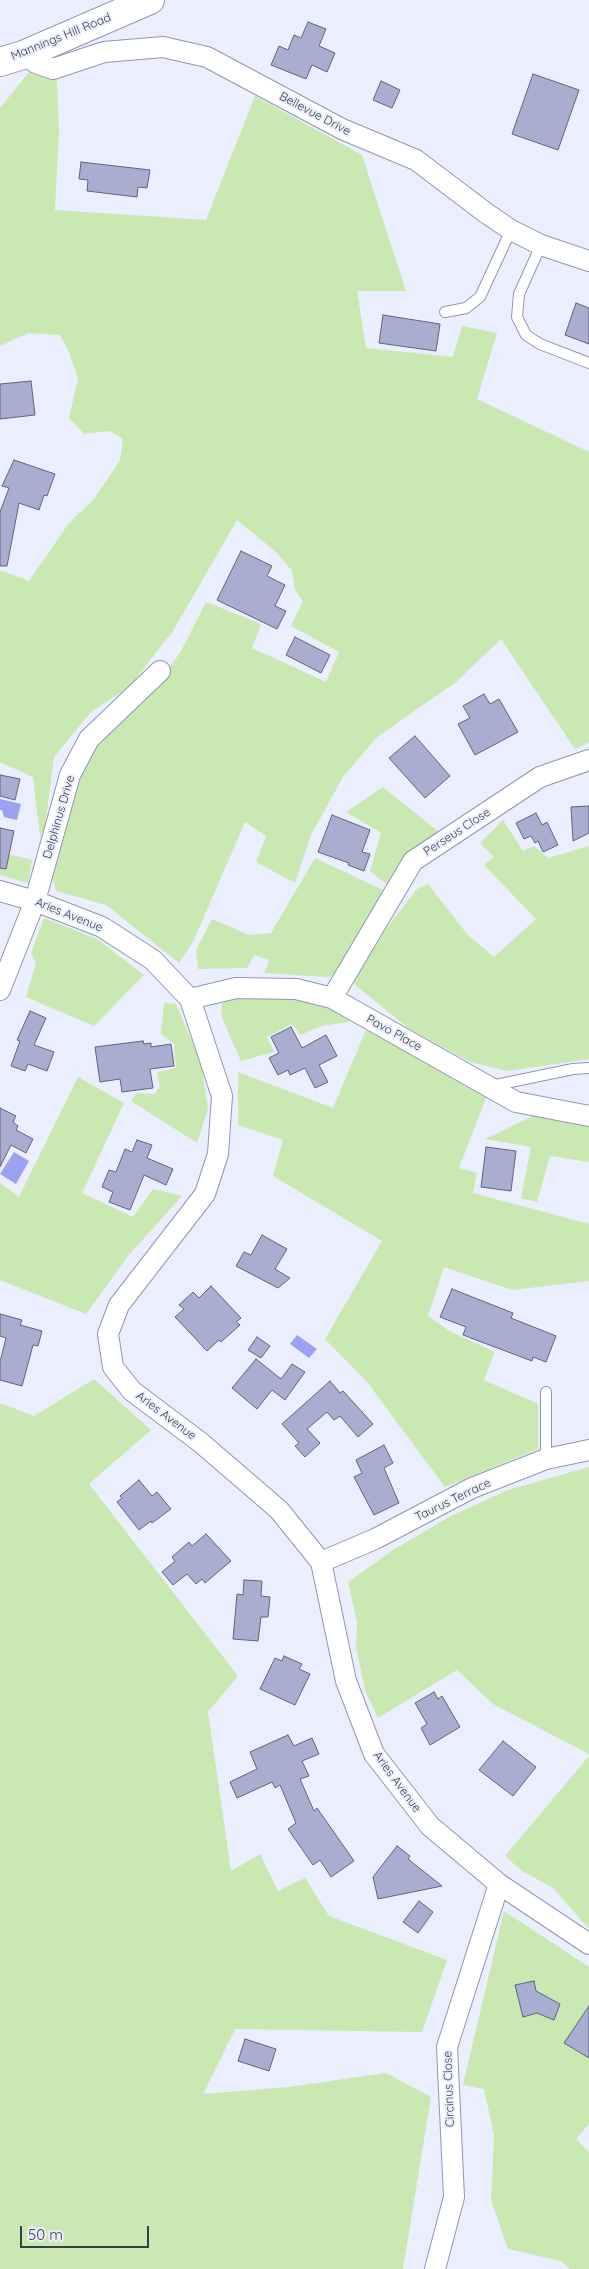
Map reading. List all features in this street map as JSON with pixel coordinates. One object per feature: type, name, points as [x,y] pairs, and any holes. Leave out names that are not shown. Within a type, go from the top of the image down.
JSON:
[{"type":"main road","name":"Mannings Hill Road","points":[[11,58],[150,0]]},
{"type":"street","name":"Bellevue Drive","points":[[11,58],[53,69],[104,52],[163,47],[206,57],[342,129],[416,160],[486,213],[512,230],[541,245],[589,261]]},
{"type":"street","name":"Delphinus Drive","points":[[0,990],[34,901],[70,775],[89,740],[160,671]]},
{"type":"street","name":"Perseus Close","points":[[332,998],[413,861],[540,777],[589,760]]},
{"type":"street","name":"Aries Avenue","points":[[0,891],[34,901],[102,927],[153,960],[190,999],[222,1096],[218,1154],[205,1194],[119,1305],[108,1334],[113,1367],[132,1391],[200,1442],[279,1510],[321,1562],[346,1681],[374,1754],[430,1826],[499,1884],[589,1944]]},
{"type":"street","name":"Pavo Place","points":[[190,999],[236,988],[296,989],[332,998],[516,1102],[589,1116]]},
{"type":"street","name":"Taurus Terrace","points":[[321,1562],[374,1539],[472,1488],[546,1459],[589,1450]]},
{"type":"street","name":"Circinus Close","points":[[435,2269],[454,2197],[447,2048],[499,1884]]},
{"type":"lane","points":[[445,312],[466,308],[480,297],[512,230]]},
{"type":"lane","points":[[541,245],[519,294],[517,317],[526,335],[540,344],[589,363]]},
{"type":"lane","points":[[490,1086],[573,1068],[589,1068]]},
{"type":"lane","points":[[546,1392],[546,1459]]},
{"type":"green space","points":[[30,71],[57,81],[59,131],[55,210],[206,220],[255,96],[362,155],[406,291],[357,291],[366,348],[453,357],[462,326],[497,333],[477,399],[589,452],[589,742],[575,749],[501,639],[456,682],[377,737],[343,777],[311,835],[295,883],[256,862],[266,836],[245,822],[193,942],[179,963],[106,905],[56,891],[50,868],[69,801],[97,743],[156,685],[180,653],[206,602],[261,624],[252,648],[326,682],[339,652],[291,626],[303,601],[295,590],[292,571],[276,552],[237,520],[173,631],[129,687],[91,712],[54,757],[45,826],[40,837],[33,777],[0,762],[0,570],[29,581],[69,523],[93,500],[120,461],[123,439],[110,431],[84,434],[69,418],[78,378],[68,350],[60,335],[28,333],[0,346],[0,108]]},
{"type":"green space","points":[[383,787],[439,832],[408,856],[389,886],[370,871],[381,833],[346,812]]},
{"type":"green space","points":[[503,820],[523,851],[534,846],[548,858],[589,846],[589,1059],[507,1071],[470,1062],[409,1029],[353,983],[386,929],[417,889],[428,884],[467,934],[494,957],[536,919],[484,865],[494,857],[480,843]]},
{"type":"green space","points":[[0,852],[32,860],[28,883],[0,875]]},
{"type":"green space","points":[[315,858],[383,890],[365,933],[342,973],[328,977],[264,973],[269,960],[254,955],[247,968],[198,969],[196,950],[212,919],[249,935],[271,933]]},
{"type":"green space","points":[[44,918],[97,939],[144,975],[94,1026],[26,997],[36,963],[31,953]]},
{"type":"green space","points":[[286,992],[351,1014],[348,1022],[322,1026],[300,1035],[292,1024],[267,1037],[274,1052],[241,1061],[222,1018],[221,1008],[224,999]]},
{"type":"green space","points":[[164,1003],[176,1004],[201,1063],[208,1109],[197,1143],[131,1101],[137,1093],[154,1094],[160,1087],[157,1072],[176,1068],[174,1044],[161,1034]]},
{"type":"green space","points":[[366,1030],[487,1095],[459,1168],[477,1173],[473,1193],[589,1224],[589,1281],[512,1290],[444,1267],[428,1316],[451,1332],[495,1352],[484,1380],[538,1404],[538,1449],[445,1487],[367,1382],[325,1339],[382,1241],[273,1176],[283,1140],[238,1125],[238,1072],[333,1108]]},
{"type":"green space","points":[[78,1077],[124,1103],[82,1193],[133,1217],[153,1189],[182,1196],[128,1256],[86,1314],[0,1280],[0,1183],[19,1197]]},
{"type":"green space","points":[[537,1114],[589,1122],[589,1162],[550,1156],[537,1202],[521,1198],[531,1147],[485,1139]]},
{"type":"green space","points":[[94,1379],[151,1430],[89,1484],[238,1676],[208,1712],[231,1871],[260,1854],[278,1891],[305,1878],[329,1916],[447,1960],[422,2032],[235,2029],[203,2094],[289,2087],[386,2073],[431,2097],[403,2269],[0,2269],[0,1403],[34,1416]]},
{"type":"green space","points":[[589,1467],[589,1754],[493,1704],[457,1670],[378,1718],[365,1690],[356,1647],[357,1622],[348,1582],[393,1550],[451,1516],[508,1490]]},
{"type":"green space","points":[[589,1756],[589,1929],[553,1888],[522,1871],[505,1856]]},
{"type":"green space","points":[[504,1911],[589,1967],[589,2124],[576,2139],[589,2152],[589,2269],[570,2269],[561,2261],[508,2249],[491,2200],[494,2136],[484,2089],[463,2085]]},
{"type":"water","points":[[0,799],[21,804],[17,820],[4,817],[2,810],[0,810]]},
{"type":"water","points":[[14,1152],[29,1161],[16,1184],[0,1174]]},
{"type":"water","points":[[297,1335],[317,1349],[309,1358],[290,1344]]},
{"type":"building","points":[[308,22],[326,29],[319,46],[335,53],[327,72],[312,65],[306,79],[271,65],[279,46],[288,50],[294,35],[301,38]]},
{"type":"building","points":[[533,74],[579,90],[558,150],[512,134]]},
{"type":"building","points":[[381,81],[400,90],[392,108],[373,100]]},
{"type":"building","points":[[81,162],[150,170],[147,188],[138,187],[137,197],[87,191],[88,180],[79,179]]},
{"type":"building","points":[[576,303],[589,308],[589,344],[565,335]]},
{"type":"building","points":[[383,315],[440,324],[436,351],[379,343]]},
{"type":"building","points":[[31,381],[35,415],[0,419],[0,384]]},
{"type":"building","points":[[14,460],[55,474],[47,496],[44,495],[39,510],[19,503],[7,566],[0,566],[0,512],[9,488],[2,486]]},
{"type":"building","points":[[241,551],[272,566],[267,576],[285,585],[275,606],[286,611],[277,629],[217,600]]},
{"type":"building","points":[[295,637],[330,655],[321,673],[286,655]]},
{"type":"building","points":[[484,694],[490,704],[499,699],[518,732],[475,755],[458,724],[470,718],[463,706]]},
{"type":"building","points":[[415,736],[450,776],[425,798],[389,758]]},
{"type":"building","points":[[0,775],[20,779],[15,800],[0,796]]},
{"type":"building","points":[[589,806],[589,833],[573,841],[571,807]]},
{"type":"building","points":[[536,813],[542,825],[547,822],[558,845],[543,852],[538,841],[535,843],[531,836],[524,839],[516,823]]},
{"type":"building","points":[[332,815],[370,830],[362,852],[370,854],[364,871],[348,865],[349,863],[318,852]]},
{"type":"building","points":[[0,828],[14,831],[6,869],[0,868]]},
{"type":"building","points":[[30,1011],[46,1018],[34,1045],[54,1052],[47,1071],[28,1064],[25,1071],[11,1066],[20,1041],[17,1040]]},
{"type":"building","points":[[291,1027],[302,1048],[326,1035],[337,1056],[319,1065],[328,1082],[315,1088],[305,1068],[290,1075],[288,1070],[278,1075],[269,1058],[279,1053],[271,1037]]},
{"type":"building","points":[[143,1041],[144,1044],[151,1043],[151,1047],[171,1044],[174,1066],[150,1069],[153,1088],[122,1092],[120,1079],[100,1082],[95,1047]]},
{"type":"building","points":[[0,1108],[16,1116],[13,1122],[18,1126],[16,1130],[33,1139],[26,1153],[11,1145],[0,1167]]},
{"type":"building","points":[[137,1140],[152,1145],[147,1158],[173,1169],[166,1185],[144,1175],[130,1210],[109,1202],[113,1192],[102,1187],[109,1170],[116,1172],[125,1149],[132,1152]]},
{"type":"building","points":[[486,1147],[516,1151],[511,1191],[481,1187]]},
{"type":"building","points":[[262,1235],[287,1249],[275,1269],[290,1278],[278,1288],[236,1266],[244,1252],[251,1255]]},
{"type":"building","points":[[211,1286],[241,1318],[236,1322],[240,1325],[221,1342],[219,1340],[207,1351],[175,1317],[184,1309],[179,1305],[193,1292],[199,1298]]},
{"type":"building","points":[[452,1289],[513,1313],[511,1318],[556,1336],[546,1362],[533,1357],[532,1361],[463,1335],[466,1327],[440,1317]]},
{"type":"building","points":[[0,1314],[22,1320],[20,1325],[42,1331],[38,1346],[33,1345],[22,1386],[0,1380],[0,1362],[6,1338],[0,1336]]},
{"type":"building","points":[[257,1337],[270,1346],[261,1358],[248,1350]]},
{"type":"building","points":[[256,1359],[281,1379],[292,1364],[305,1372],[285,1400],[272,1390],[257,1409],[232,1388]]},
{"type":"building","points":[[330,1381],[340,1393],[343,1391],[373,1424],[358,1437],[340,1416],[334,1420],[327,1412],[307,1429],[320,1443],[305,1457],[295,1446],[299,1443],[282,1424]]},
{"type":"building","points":[[384,1445],[393,1463],[384,1468],[399,1503],[374,1515],[354,1477],[362,1473],[356,1460]]},
{"type":"building","points":[[139,1480],[152,1496],[157,1492],[171,1509],[139,1530],[117,1502],[122,1498],[120,1496]]},
{"type":"building","points":[[206,1534],[231,1561],[205,1583],[202,1579],[196,1584],[187,1574],[173,1585],[162,1572],[175,1561],[172,1557],[189,1542],[192,1546]]},
{"type":"building","points":[[244,1580],[262,1581],[261,1596],[270,1597],[268,1617],[261,1617],[258,1641],[233,1639],[237,1594],[243,1595]]},
{"type":"building","points":[[284,1656],[302,1664],[299,1669],[310,1674],[295,1705],[260,1689],[275,1658],[282,1661]]},
{"type":"building","points":[[434,1692],[438,1699],[442,1696],[460,1727],[430,1745],[421,1728],[427,1724],[415,1703]]},
{"type":"building","points":[[288,1735],[294,1746],[312,1738],[319,1754],[302,1761],[309,1776],[300,1779],[314,1811],[317,1808],[354,1861],[331,1877],[320,1860],[313,1865],[288,1829],[296,1823],[280,1785],[275,1788],[272,1782],[237,1798],[230,1782],[257,1769],[250,1752]]},
{"type":"building","points":[[503,1741],[536,1767],[513,1796],[479,1770]]},
{"type":"building","points":[[397,1846],[410,1856],[408,1859],[442,1886],[378,1899],[373,1877]]},
{"type":"building","points":[[419,1901],[433,1912],[418,1933],[403,1922]]},
{"type":"building","points":[[534,1981],[536,1991],[560,2004],[554,2020],[537,2013],[523,2017],[515,1985]]},
{"type":"building","points":[[589,2006],[589,2058],[564,2043]]},
{"type":"building","points":[[245,2039],[276,2049],[269,2071],[238,2061]]}]
